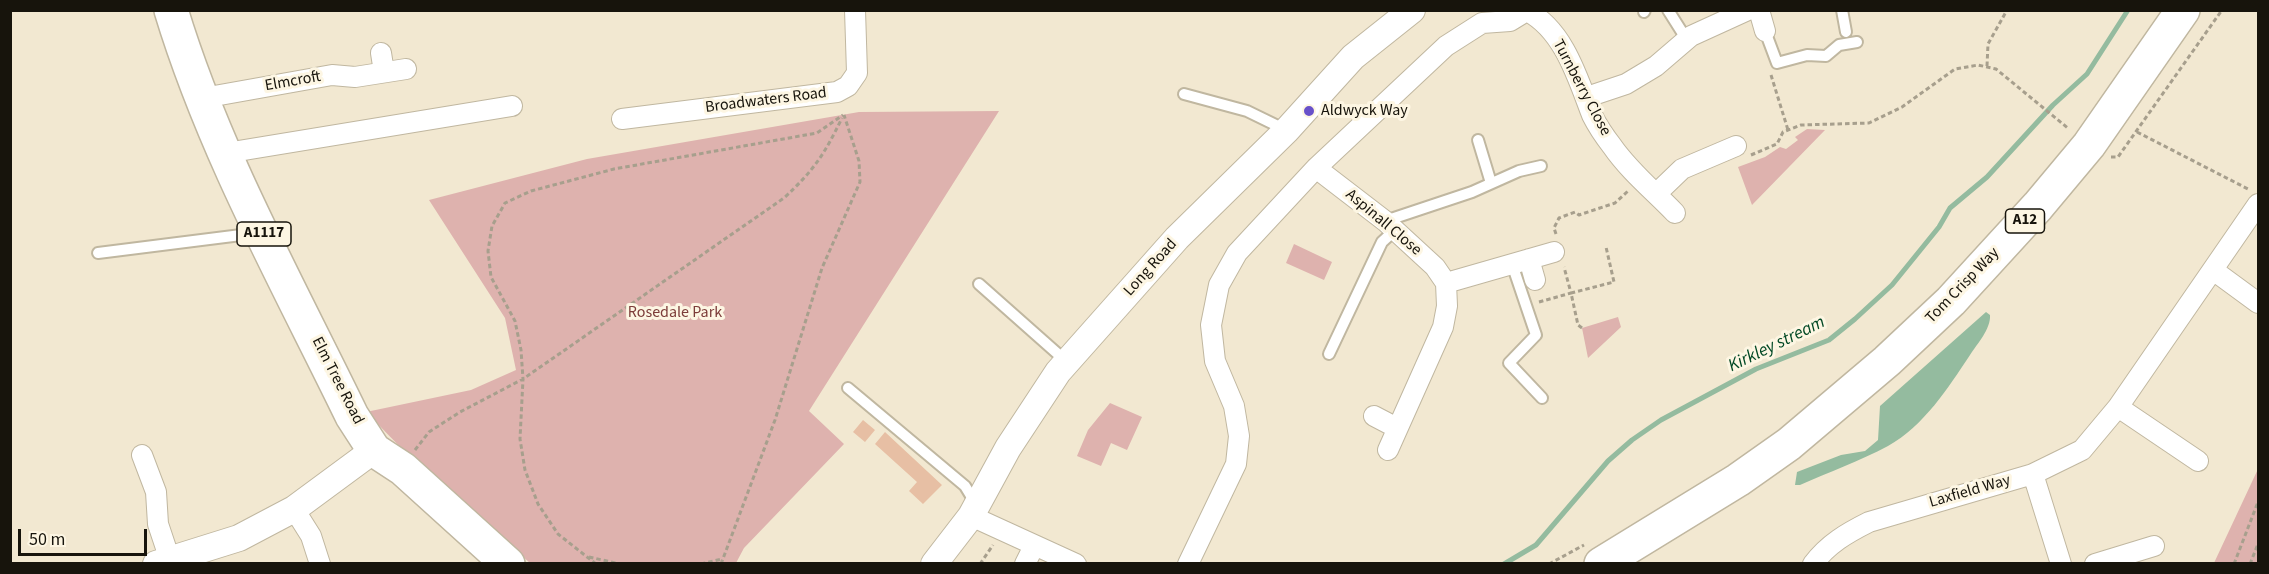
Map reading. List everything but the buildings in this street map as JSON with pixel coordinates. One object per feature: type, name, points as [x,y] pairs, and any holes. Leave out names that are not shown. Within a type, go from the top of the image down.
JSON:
[{"type":"highway","name":"Elm Tree Road","points":[[171,10],[226,153],[352,416],[374,450],[403,469],[508,564]]},
{"type":"highway","name":"Tom Crisp Way","points":[[1590,556],[1738,480],[1790,444],[1835,403],[1887,361],[1951,302],[2038,206],[2081,139],[2183,10]]},
{"type":"street","name":"Broadwaters Road","points":[[634,112],[841,90],[848,86],[857,73],[855,10]]},
{"type":"street","name":"Long Road","points":[[934,564],[973,511],[1008,448],[1068,362],[1178,238],[1286,130],[1353,57],[1412,10]]},
{"type":"street","points":[[1587,97],[1626,84],[1656,66],[1687,40],[1748,10]]},
{"type":"street","points":[[1759,10],[1765,31]]},
{"type":"street","points":[[1188,564],[1236,464],[1237,426],[1233,405],[1215,361],[1211,325],[1219,285],[1237,254],[1316,168],[1446,46],[1482,23],[1510,21],[1528,11]]},
{"type":"street","name":"Turnberry Close","points":[[1528,11],[1539,17],[1564,50],[1587,97],[1593,117],[1612,147],[1640,180],[1675,213]]},
{"type":"street","name":"Elmcroft","points":[[203,98],[332,75],[355,76],[391,70]]},
{"type":"street","points":[[226,153],[512,106]]},
{"type":"street","points":[[1656,194],[1682,169],[1736,146]]},
{"type":"street","name":"Aspinall Close","points":[[1316,168],[1390,225],[1435,267],[1446,283]]},
{"type":"street","name":"Laxfield Way","points":[[1813,564],[1844,534],[1869,522],[2033,474],[2082,450],[2118,407],[2259,204]]},
{"type":"street","points":[[1388,450],[1443,327],[1447,306],[1446,283],[1558,251]]},
{"type":"street","points":[[1520,262],[1534,280]]},
{"type":"street","points":[[2213,270],[2259,303]]},
{"type":"street","points":[[2118,407],[2198,461]]},
{"type":"street","points":[[1374,416],[1397,428]]},
{"type":"street","points":[[142,455],[156,492],[163,562],[239,538],[294,509],[374,450]]},
{"type":"street","points":[[2033,474],[2061,564]]},
{"type":"street","points":[[294,509],[310,536],[320,564]]},
{"type":"street","points":[[973,511],[1001,530],[1076,564]]},
{"type":"street","points":[[1025,564],[1034,546]]},
{"type":"street","points":[[2096,564],[2154,546]]},
{"type":"lane","points":[[1668,10],[1687,40]]},
{"type":"lane","points":[[1842,10],[1846,32]]},
{"type":"lane","points":[[1765,31],[1777,63],[1808,55],[1826,56],[1839,45],[1857,42]]},
{"type":"lane","points":[[1184,94],[1247,111],[1286,130]]},
{"type":"lane","points":[[1479,140],[1491,183]]},
{"type":"lane","points":[[1329,354],[1390,225],[1519,171],[1541,166]]},
{"type":"lane","points":[[98,254],[263,232]]},
{"type":"lane","points":[[1520,262],[1526,305],[1536,335],[1509,363],[1542,398]]},
{"type":"lane","points":[[979,284],[1068,362]]},
{"type":"lane","points":[[848,388],[965,486],[973,511]]},
{"type":"path","points":[[1987,66],[1988,44],[2007,10]]},
{"type":"path","points":[[1736,146],[1738,160],[1778,144],[1783,132],[1801,125],[1869,123],[1902,107],[1955,69],[1978,64],[1996,69],[2106,157],[2118,157],[2222,10]]},
{"type":"path","points":[[1768,68],[1788,130]]},
{"type":"path","points":[[701,564],[722,561],[775,420],[822,268],[860,182],[859,161],[843,115],[841,90]]},
{"type":"path","points":[[403,469],[408,457],[429,432],[460,412],[523,379],[784,198],[813,170],[832,143],[843,115]]},
{"type":"path","points":[[596,564],[558,534],[538,504],[525,470],[520,439],[523,379],[515,321],[491,277],[488,251],[492,226],[505,203],[531,191],[614,169],[817,133],[843,115]]},
{"type":"path","points":[[2137,132],[2259,194]]},
{"type":"path","points":[[1582,328],[1578,325],[1554,228],[1559,218],[1575,212],[1580,215],[1614,203],[1640,180]]},
{"type":"path","points":[[1526,305],[1614,282],[1606,248]]},
{"type":"path","points":[[2234,564],[2259,502]]},
{"type":"path","points":[[980,564],[1001,530]]},
{"type":"path","points":[[2250,564],[2259,544]]},
{"type":"path","points":[[587,556],[620,564]]},
{"type":"path","points":[[1549,564],[1590,556]]},
{"type":"green space","name":"Rosedale Park","points":[[999,111],[809,411],[844,444],[744,548],[736,563],[530,563],[409,456],[366,412],[471,390],[516,370],[505,318],[429,200],[587,159],[859,112]]},
{"type":"green space","points":[[1807,129],[1825,130],[1752,205],[1738,167],[1765,157],[1780,147],[1786,149],[1798,140],[1795,137]]},
{"type":"green space","points":[[1294,244],[1332,262],[1324,280],[1286,263]]},
{"type":"green space","points":[[1618,317],[1621,327],[1588,358],[1582,328]]},
{"type":"green space","points":[[1110,403],[1142,417],[1127,450],[1111,443],[1101,466],[1077,456],[1088,430]]},
{"type":"green space","points":[[2258,469],[2258,563],[2214,563]]},
{"type":"shaded area","points":[[1986,312],[1990,315],[1990,320],[1983,336],[1944,393],[1913,428],[1888,446],[1855,462],[1795,485],[1797,472],[1841,455],[1865,451],[1878,440],[1880,406]]},
{"type":"waterway","name":"Kirkley stream","points":[[1504,564],[1536,545],[1608,461],[1632,440],[1661,420],[1756,369],[1829,340],[1855,319],[1892,285],[1939,227],[1950,208],[1987,177],[2053,105],[2087,74],[2128,10]]},
{"type":"place","name":"Aldwyck Way","points":[[1309,111]]}]
